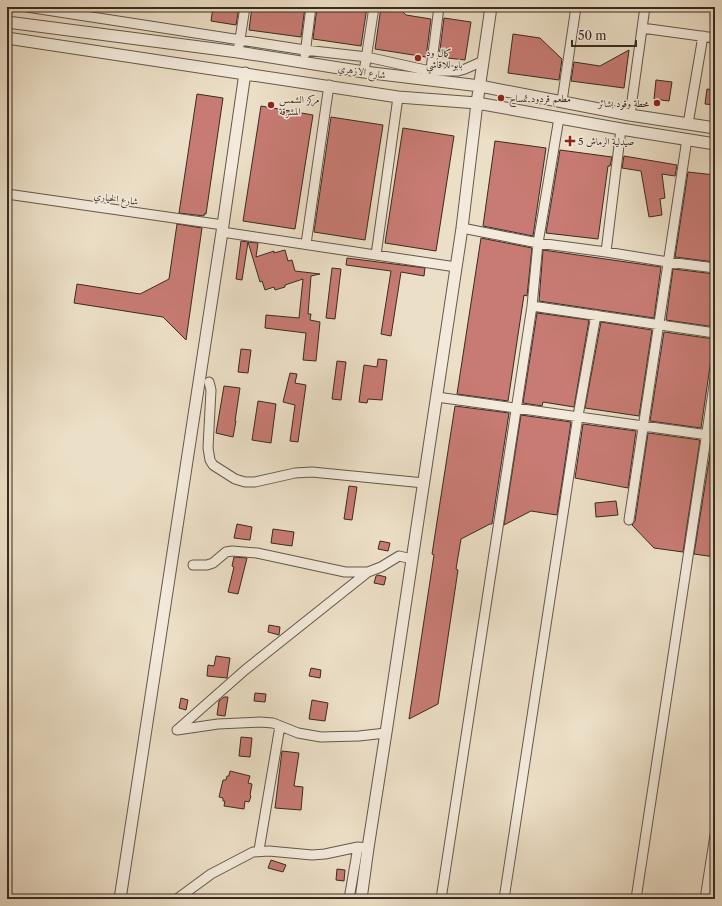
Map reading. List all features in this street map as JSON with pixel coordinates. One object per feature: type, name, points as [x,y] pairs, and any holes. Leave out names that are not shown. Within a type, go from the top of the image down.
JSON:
[{"type":"street","points":[[27,7],[305,50],[367,57],[430,76],[458,71],[483,61]]},
{"type":"street","points":[[238,52],[245,7]]},
{"type":"street","points":[[304,62],[311,7]]},
{"type":"street","points":[[364,72],[374,7]]},
{"type":"street","points":[[430,76],[439,7]]},
{"type":"street","points":[[349,899],[363,848],[386,732],[462,228],[477,104],[491,7]]},
{"type":"street","points":[[562,101],[576,7]]},
{"type":"street","points":[[630,115],[644,7]]},
{"type":"street","name":"شارع الازهري","points":[[7,22],[238,52],[364,72],[430,76],[630,115],[715,128]]},
{"type":"street","points":[[642,28],[715,38]]},
{"type":"street","points":[[688,124],[703,36]]},
{"type":"street","name":"شارع الازهري","points":[[7,38],[398,97],[477,104],[715,144]]},
{"type":"street","points":[[120,899],[245,73]]},
{"type":"street","points":[[306,244],[329,86]]},
{"type":"street","points":[[376,255],[398,97]]},
{"type":"street","points":[[441,899],[532,306],[538,242],[559,118]]},
{"type":"street","points":[[606,252],[621,129]]},
{"type":"street","points":[[629,520],[687,139]]},
{"type":"street","name":"شارع الخياري","points":[[7,194],[222,228],[306,244],[456,267]]},
{"type":"street","points":[[462,228],[538,242],[715,268]]},
{"type":"street","points":[[532,306],[715,333]]},
{"type":"street","points":[[504,899],[578,416],[596,315]]},
{"type":"street","points":[[636,899],[711,436],[715,379]]},
{"type":"street","points":[[209,382],[211,390],[208,454],[213,465],[236,479],[245,482],[255,482],[295,473],[312,472],[424,483]]},
{"type":"street","points":[[437,396],[711,436]]},
{"type":"street","points":[[192,565],[206,565],[213,563],[226,552],[232,551],[257,553],[345,572],[368,572]]},
{"type":"street","points":[[386,732],[359,736],[321,737],[298,733],[273,723],[260,722],[218,724],[177,730],[245,670],[368,572],[381,567],[399,556],[412,559]]},
{"type":"street","points":[[259,850],[280,726]]},
{"type":"street","points":[[705,899],[715,835]]},
{"type":"street","points":[[177,899],[211,874],[240,858],[259,850],[312,855],[363,848]]},
{"type":"street","points":[[361,899],[363,848]]},
{"type":"building","points":[[213,7],[239,7],[236,25],[211,21]]},
{"type":"building","points":[[252,7],[305,7],[301,37],[249,30]]},
{"type":"building","points":[[317,7],[367,7],[361,46],[313,39]]},
{"type":"building","points":[[381,7],[398,7],[406,15],[431,19],[426,57],[375,49]]},
{"type":"building","points":[[444,18],[471,22],[465,60],[439,57]]},
{"type":"building","points":[[513,34],[540,38],[562,59],[559,80],[508,73]]},
{"type":"building","points":[[629,50],[624,88],[571,81],[574,62],[600,66]]},
{"type":"building","points":[[656,80],[672,82],[669,101],[654,99]]},
{"type":"building","points":[[707,89],[715,90],[715,105],[705,104]]},
{"type":"building","points":[[197,94],[223,98],[206,214],[204,214],[204,216],[179,213]]},
{"type":"building","points":[[261,106],[313,115],[295,229],[243,221]]},
{"type":"building","points":[[331,117],[383,125],[365,240],[314,232]]},
{"type":"building","points":[[403,128],[454,136],[436,251],[385,243]]},
{"type":"building","points":[[495,141],[546,148],[533,236],[483,226]]},
{"type":"building","points":[[560,150],[612,157],[610,166],[608,166],[598,239],[546,233]]},
{"type":"building","points":[[624,156],[677,165],[675,176],[662,174],[665,198],[660,199],[662,215],[649,217],[641,171],[622,168]]},
{"type":"building","points":[[688,172],[715,175],[715,262],[675,257]]},
{"type":"building","points":[[177,224],[202,228],[186,340],[163,317],[74,303],[77,284],[140,294],[169,279]]},
{"type":"building","points":[[481,238],[532,248],[527,296],[524,295],[508,401],[457,394]]},
{"type":"building","points":[[241,241],[248,242],[242,280],[236,279]]},
{"type":"building","points":[[248,242],[258,243],[256,257],[274,251],[274,253],[285,250],[288,261],[292,260],[295,271],[320,274],[311,276],[308,314],[311,314],[310,320],[320,322],[316,361],[303,360],[306,333],[265,328],[266,315],[299,318],[303,279],[275,290],[274,287],[265,290],[262,281],[260,282]]},
{"type":"building","points":[[543,250],[661,267],[654,318],[539,301]]},
{"type":"building","points":[[347,258],[425,268],[424,276],[401,272],[391,336],[381,334],[391,271],[346,265]]},
{"type":"building","points":[[332,268],[341,269],[335,319],[326,318]]},
{"type":"building","points":[[673,269],[715,274],[715,327],[666,320]]},
{"type":"building","points":[[537,313],[589,320],[574,407],[543,402],[542,406],[523,403]]},
{"type":"building","points":[[601,322],[652,330],[639,416],[585,408]]},
{"type":"building","points":[[664,332],[714,339],[701,428],[650,421]]},
{"type":"building","points":[[241,349],[251,350],[248,373],[238,372]]},
{"type":"building","points":[[378,359],[387,360],[382,400],[368,399],[367,403],[359,402],[364,365],[377,367]]},
{"type":"building","points":[[337,361],[346,362],[341,400],[332,399]]},
{"type":"building","points":[[290,373],[297,374],[295,383],[306,385],[298,442],[290,441],[295,405],[283,402]]},
{"type":"building","points":[[224,386],[240,388],[233,437],[216,433]]},
{"type":"building","points":[[258,401],[276,404],[271,443],[252,440]]},
{"type":"building","points":[[455,406],[509,413],[492,524],[461,539],[456,569],[458,570],[438,704],[409,719],[434,555],[432,554]]},
{"type":"building","points":[[521,415],[571,422],[557,515],[531,511],[504,525]]},
{"type":"building","points":[[583,424],[636,431],[628,488],[575,478]]},
{"type":"building","points":[[648,433],[700,440],[683,552],[654,548],[632,525],[635,521]]},
{"type":"building","points":[[712,442],[715,442],[715,557],[694,554]]},
{"type":"building","points":[[349,486],[357,487],[352,520],[344,519]]},
{"type":"building","points":[[616,501],[618,515],[596,517],[595,503]]},
{"type":"building","points":[[237,524],[252,527],[250,540],[234,538]]},
{"type":"building","points":[[273,529],[294,532],[292,546],[271,543]]},
{"type":"building","points":[[380,541],[390,543],[388,551],[378,549]]},
{"type":"building","points":[[234,557],[247,558],[238,594],[228,592],[234,567],[232,566]]},
{"type":"building","points":[[376,576],[386,577],[384,585],[374,583]]},
{"type":"building","points":[[269,625],[280,627],[279,635],[268,632]]},
{"type":"building","points":[[216,656],[230,658],[227,678],[207,676],[208,665],[214,666]]},
{"type":"building","points":[[311,668],[321,670],[320,678],[309,676]]},
{"type":"building","points":[[255,693],[266,694],[265,702],[254,701]]},
{"type":"building","points":[[224,697],[228,697],[225,716],[217,715],[219,701]]},
{"type":"building","points":[[181,698],[188,700],[186,710],[179,708]]},
{"type":"building","points":[[312,700],[328,703],[325,721],[309,719]]},
{"type":"building","points":[[241,737],[252,738],[250,757],[239,756]]},
{"type":"building","points":[[282,751],[299,753],[294,786],[303,787],[301,810],[275,808]]},
{"type":"building","points":[[230,771],[250,776],[248,783],[252,784],[251,796],[249,802],[245,801],[244,809],[224,806],[225,801],[223,801],[223,798],[219,797],[223,780],[226,780]]},
{"type":"building","points":[[271,860],[286,865],[283,872],[268,868]]},
{"type":"building","points":[[337,869],[345,870],[344,881],[336,880]]},
{"type":"place","name":"كمال ود بابو للاقاشي","points":[[418,58]]},
{"type":"place","name":"مطعم قردود تمساح","points":[[501,98]]},
{"type":"place","name":"محطة وقود بشائر","points":[[657,103]]},
{"type":"place","name":"مركز الشمس المشرقة","points":[[271,105]]},
{"type":"place","name":"صيدلية الرماش 5","points":[[570,141]]}]
